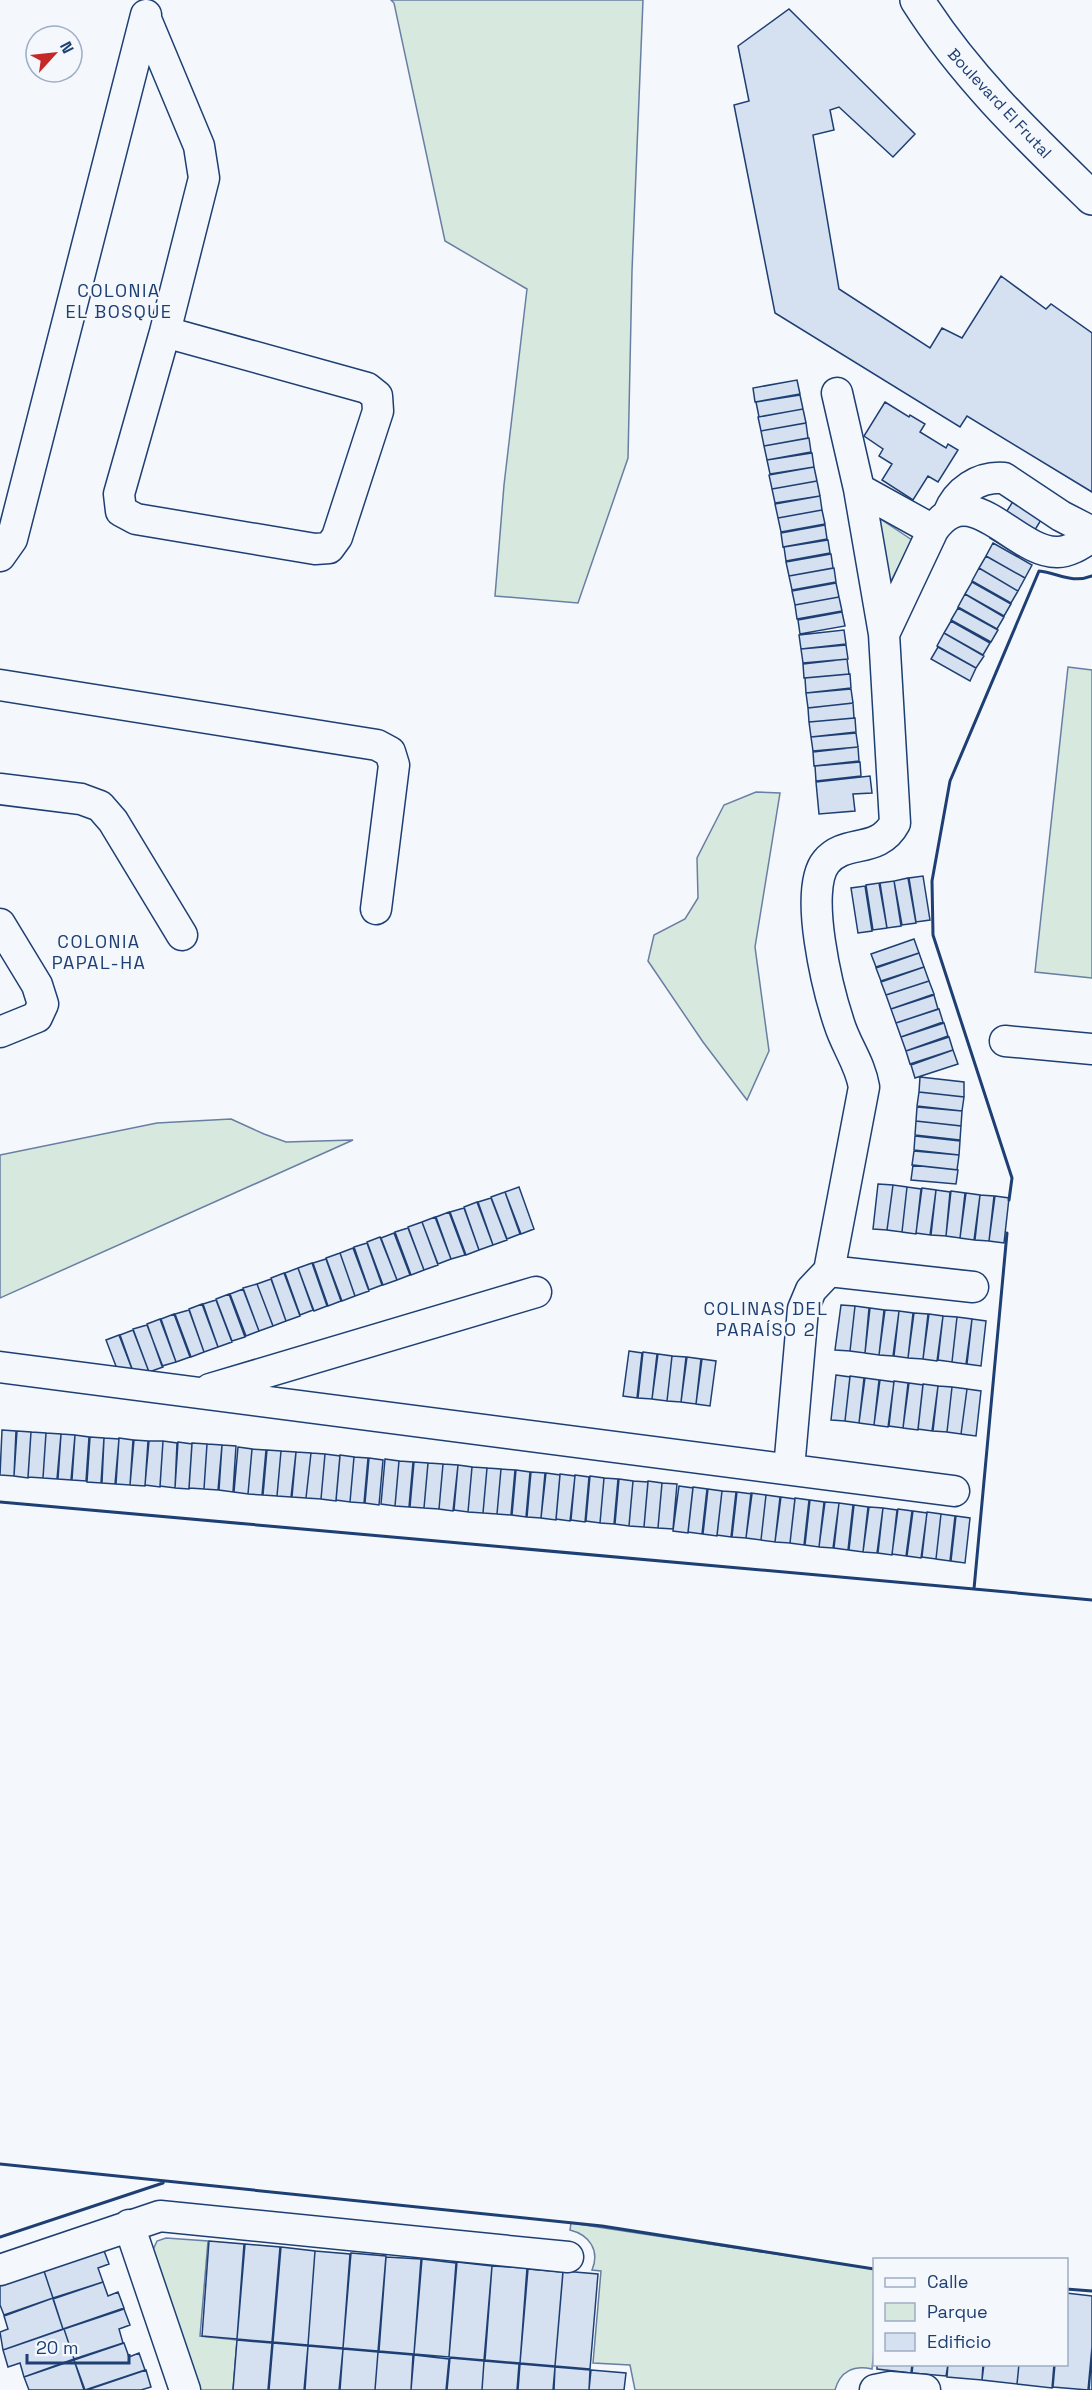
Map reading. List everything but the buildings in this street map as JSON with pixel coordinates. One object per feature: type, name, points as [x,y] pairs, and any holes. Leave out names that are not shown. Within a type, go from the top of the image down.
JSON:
[{"type":"main road","name":"Boulevard El Frutal","points":[[917,0],[940,37],[977,82],[1092,198]]},
{"type":"street","points":[[146,10],[199,146],[204,178],[165,332],[119,494],[121,511],[136,519],[315,549],[329,548],[337,537],[378,411],[377,396],[367,388],[165,332]]},
{"type":"street","points":[[0,556],[12,539],[146,10]]},
{"type":"street","points":[[789,1469],[803,1309],[811,1290],[829,1271],[864,1087],[857,1060],[840,1026],[822,962],[816,894],[824,863],[838,851],[882,839],[895,823],[884,634],[859,489],[837,393]]},
{"type":"street","points":[[884,634],[941,522],[958,497],[976,482],[984,479],[1004,478],[1061,516],[1092,532]]},
{"type":"street","points":[[859,489],[941,522]]},
{"type":"street","points":[[941,522],[961,510],[986,516],[1048,551],[1060,552],[1092,537]]},
{"type":"street","points":[[0,685],[377,745],[390,752],[394,765],[376,909]]},
{"type":"street","points":[[0,789],[81,799],[100,806],[113,821],[182,935]]},
{"type":"street","points":[[0,924],[37,985],[43,1004],[37,1017],[0,1032]]},
{"type":"street","points":[[1005,1041],[1092,1049]]},
{"type":"street","points":[[829,1271],[973,1287]]},
{"type":"street","points":[[198,1393],[536,1292]]},
{"type":"street","points":[[0,1367],[954,1491]]},
{"type":"street","points":[[0,2270],[160,2216],[568,2257]]},
{"type":"street","points":[[129,2225],[185,2390]]},
{"type":"street","points":[[875,2390],[890,2387],[925,2390]]},
{"type":"green space","points":[[391,0],[643,0],[632,271],[628,458],[578,603],[495,596],[504,485],[527,289],[445,241],[394,3]]},
{"type":"green space","points":[[879,518],[912,540],[888,587]]},
{"type":"green space","points":[[1068,667],[1092,670],[1092,978],[1035,972]]},
{"type":"green space","points":[[756,792],[780,793],[755,947],[769,1051],[747,1100],[703,1042],[648,961],[654,935],[685,919],[698,898],[697,858],[724,805]]},
{"type":"green space","points":[[231,1119],[286,1142],[353,1140],[0,1298],[0,1155],[157,1123]]},
{"type":"green space","points":[[571,2223],[873,2269],[872,2369],[859,2368],[849,2371],[840,2378],[835,2390],[635,2390],[630,2365],[593,2363],[601,2271],[592,2270],[595,2256],[592,2245],[583,2236],[570,2230]]},
{"type":"green space","points":[[166,2238],[208,2241],[200,2336],[237,2340],[233,2390],[200,2390],[152,2252],[157,2241]]},
{"type":"wall","points":[[1009,1200],[1012,1178],[933,935],[932,881],[950,781],[1039,571],[1078,579],[1092,576]]},
{"type":"wall","points":[[0,1502],[974,1589],[1007,1233]]},
{"type":"wall","points":[[974,1589],[1092,1600]]},
{"type":"wall","points":[[0,2164],[602,2226],[873,2269]]},
{"type":"wall","points":[[0,2237],[163,2183]]},
{"type":"wall","points":[[1068,2289],[1092,2291]]},
{"type":"district","name":"COLONIA EL BOSQUE","points":[[119,301]]},
{"type":"district","name":"COLONIA PAPAL-HA","points":[[99,952]]},
{"type":"district","name":"COLINAS DEL PARAÍSO 2","points":[[766,1319]]}]
